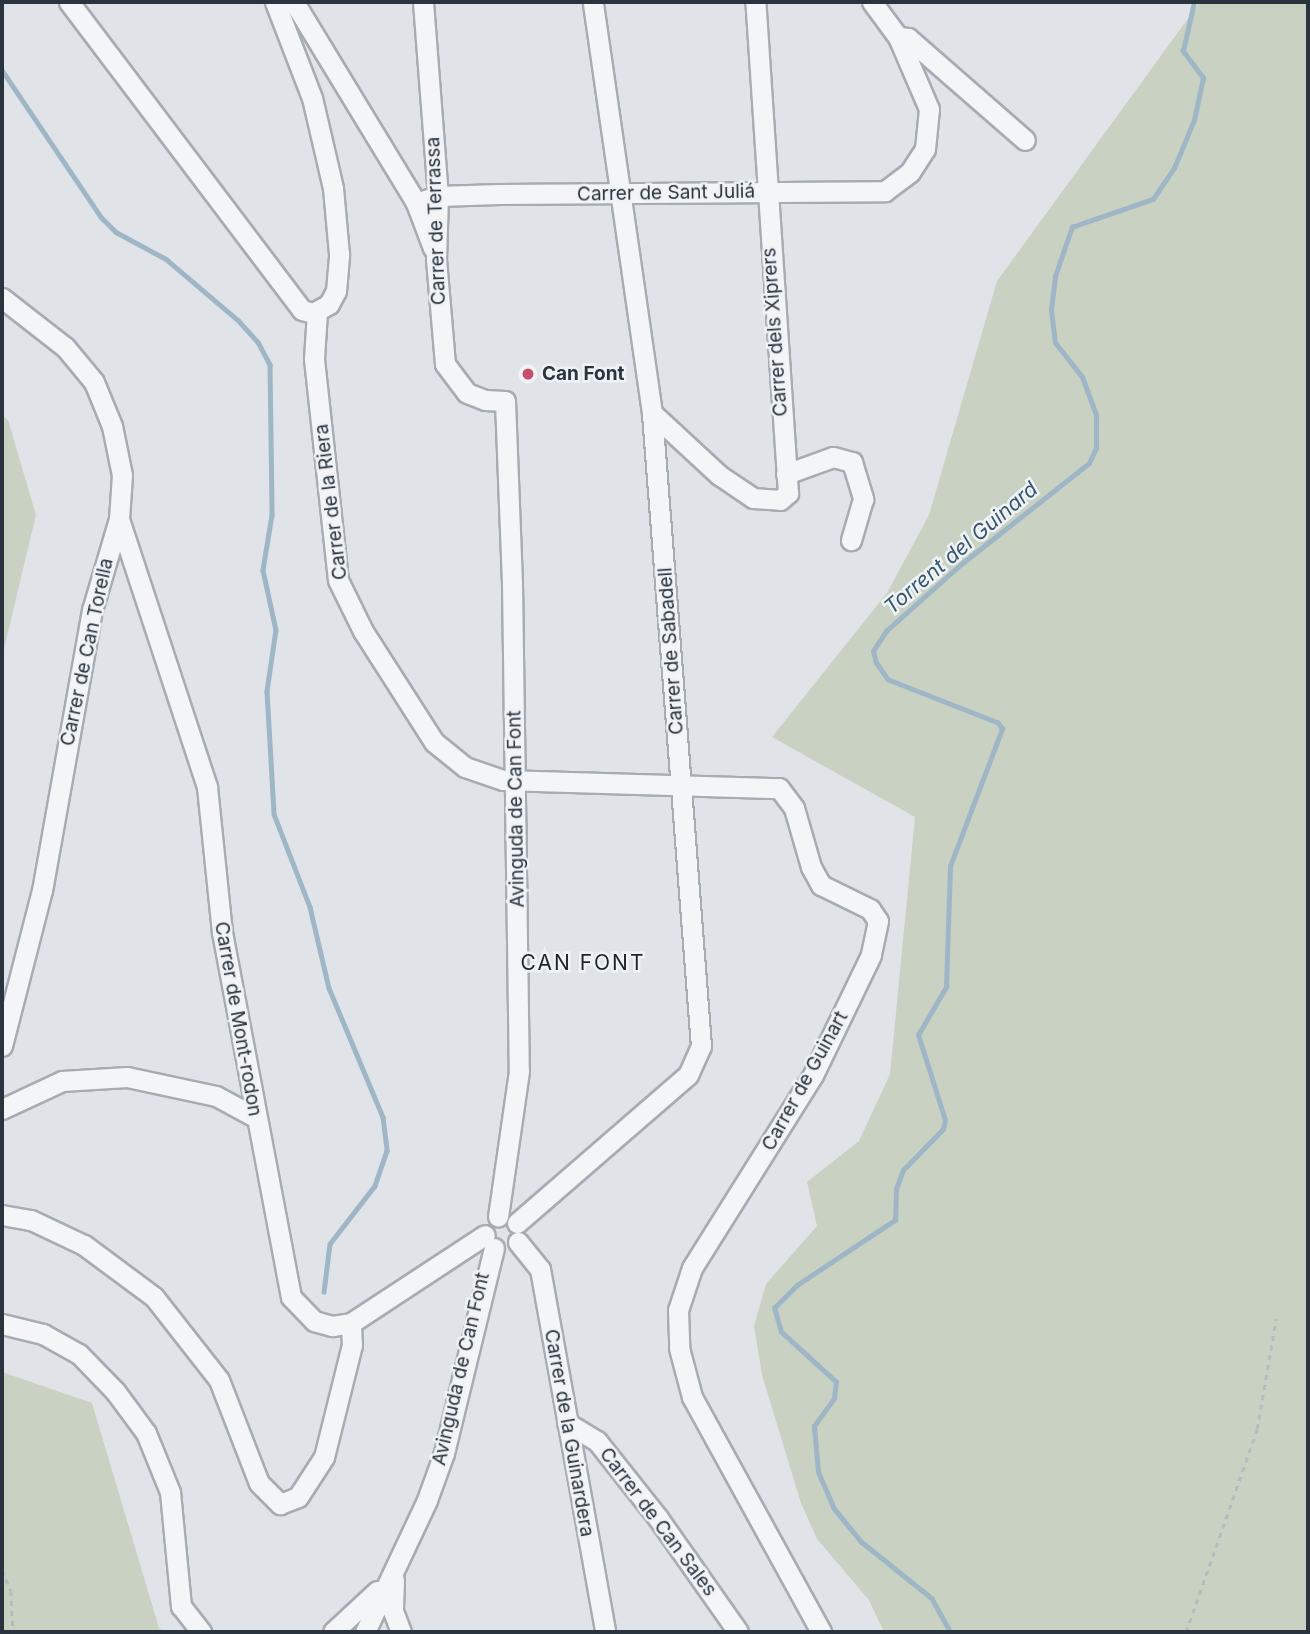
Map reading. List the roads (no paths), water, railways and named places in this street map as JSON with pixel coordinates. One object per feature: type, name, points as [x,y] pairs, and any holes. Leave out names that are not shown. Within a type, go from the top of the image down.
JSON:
[{"type":"street","points":[[69,2],[302,310],[317,312],[329,304],[336,291],[339,254],[333,188],[312,98],[275,2]]},
{"type":"street","points":[[294,2],[416,202],[436,259]]},
{"type":"street","name":"Carrer de Terrassa","points":[[423,2],[438,196],[436,259],[441,346],[449,375],[477,398],[505,401]]},
{"type":"street","name":"Carrer de Sabadell","points":[[511,1227],[672,1090],[700,1055],[652,413],[593,2]]},
{"type":"street","name":"Carrer dels Xiprers","points":[[652,413],[719,475],[753,498],[780,500],[788,493],[755,2]]},
{"type":"street","points":[[872,2],[898,37],[908,38],[1025,140]]},
{"type":"street","name":"Carrer de Sant Juliá","points":[[416,202],[438,196],[620,192],[877,193],[910,172],[925,149],[929,108],[898,37]]},
{"type":"street","name":"Carrer de Can Torella","points":[[2,298],[65,347],[100,393],[122,475],[119,519],[92,610],[42,890],[2,1046]]},
{"type":"street","name":"Carrer de la Riera","points":[[317,312],[316,378],[334,559],[346,600],[434,742],[465,767],[515,781]]},
{"type":"street","name":"Avinguda de Can Font","points":[[505,401],[519,1071],[511,1227]]},
{"type":"street","points":[[786,474],[833,457],[852,462],[863,499],[852,540]]},
{"type":"street","name":"Carrer de Mont-rodon","points":[[119,519],[206,786],[222,932],[291,1297],[314,1321],[332,1326],[351,1323]]},
{"type":"street","name":"Carrer de Guinart","points":[[515,781],[779,788],[794,808],[821,886],[870,909],[878,921],[871,955],[813,1075],[692,1268],[678,1310],[679,1348],[691,1397],[821,1632]]},
{"type":"street","points":[[2,1109],[62,1081],[127,1077],[216,1097],[255,1117]]},
{"type":"street","points":[[2,1215],[31,1220],[92,1249],[154,1297],[219,1380],[258,1483],[280,1504],[298,1497],[324,1457],[352,1345],[351,1323],[489,1241]]},
{"type":"street","points":[[489,1221],[511,1227],[508,1250],[489,1241],[489,1221]]},
{"type":"street","name":"Carrer de la Guinardera","points":[[511,1227],[540,1269],[605,1632]]},
{"type":"street","name":"Avinguda de Can Font","points":[[365,1632],[444,1453],[489,1241]]},
{"type":"street","points":[[2,1324],[43,1334],[79,1354],[115,1391],[146,1433],[170,1492],[181,1606],[201,1632]]},
{"type":"street","name":"Carrer de Can Sales","points":[[567,1423],[597,1441],[666,1528],[738,1632]]},
{"type":"street","name":"Avinguda de Can Font","points":[[333,1632],[367,1604],[395,1568]]},
{"type":"street","name":"Avinguda de Can Font","points":[[395,1568],[392,1599],[401,1632]]},
{"type":"waterway","name":"Torrent del Guinard","points":[[950,1632],[932,1599],[861,1542],[834,1509],[818,1472],[814,1426],[834,1398],[836,1382],[781,1332],[774,1308],[797,1285],[895,1220],[896,1189],[903,1170],[943,1129],[945,1120],[918,1035],[946,987],[950,866],[1002,729],[998,723],[888,680],[876,663],[873,651],[886,631],[960,565],[1089,463],[1096,448],[1096,415],[1082,377],[1055,343],[1051,310],[1055,276],[1072,227],[1153,199],[1174,168],[1194,120],[1203,78],[1183,51],[1194,2]]},
{"type":"waterway","points":[[2,70],[101,217],[116,232],[166,259],[238,320],[258,342],[270,365],[272,515],[263,570],[276,630],[267,691],[274,814],[310,907],[329,988],[383,1117],[387,1151],[375,1186],[330,1244],[324,1292]]},
{"type":"place","name":"Can Font","points":[[528,374]]},
{"type":"district","name":"CAN FONT","points":[[583,963]]}]
